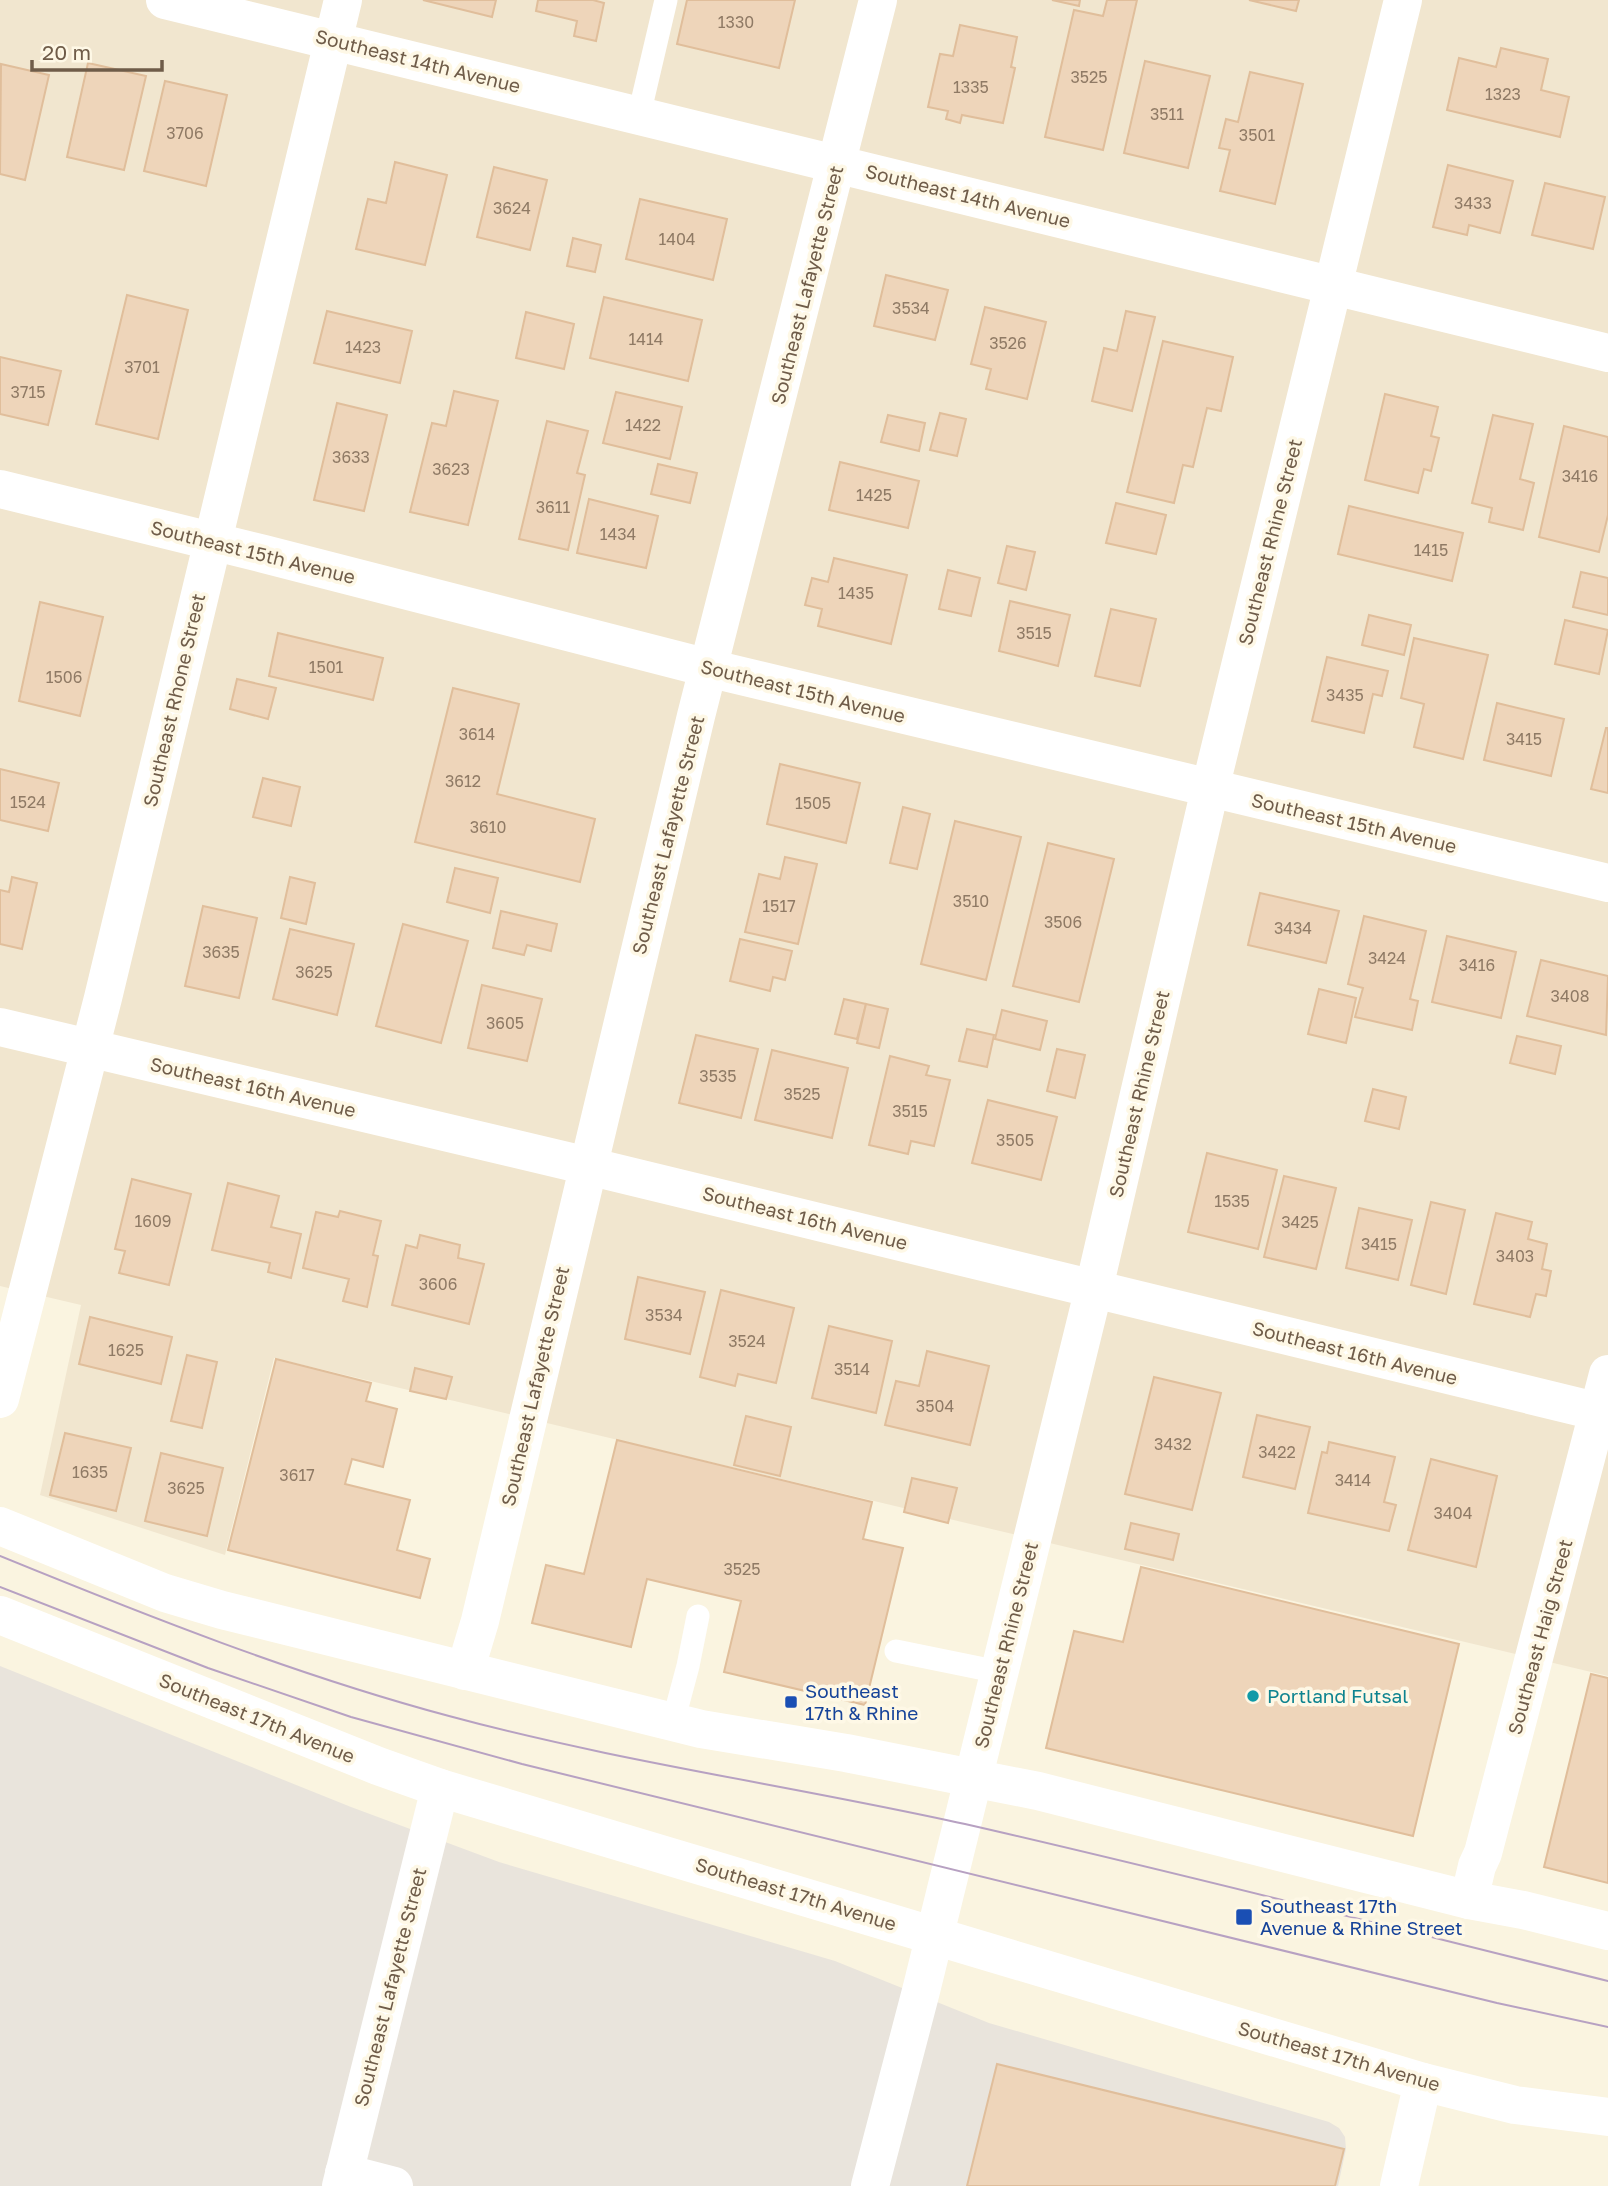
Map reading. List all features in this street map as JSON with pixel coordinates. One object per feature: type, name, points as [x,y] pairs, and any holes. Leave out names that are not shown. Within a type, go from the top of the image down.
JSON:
[{"type":"street","name":"Southeast 14th Avenue","points":[[165,0],[1608,353]]},
{"type":"street","name":"Southeast Rhone Street","points":[[0,1399],[91,1049],[343,0]]},
{"type":"street","name":"Southeast Lafayette Street","points":[[465,1671],[480,1621],[708,668],[878,0]]},
{"type":"street","name":"Southeast Rhine Street","points":[[870,2186],[1094,1288],[1210,789],[1404,0]]},
{"type":"street","name":"Southeast 15th Avenue","points":[[0,489],[708,668],[1608,883]]},
{"type":"street","name":"Southeast 16th Avenue","points":[[0,1027],[588,1166],[1604,1413]]},
{"type":"street","name":"Southeast Haig Street","points":[[1469,1900],[1604,1413],[1608,1374]]},
{"type":"street","points":[[0,1526],[199,1603],[465,1671],[673,1722],[1038,1791],[1469,1900],[1608,1931]]},
{"type":"street","name":"Southeast 17th Avenue","points":[[0,1615],[378,1766],[440,1788],[1423,2082],[1515,2105],[1608,2117]]},
{"type":"street","name":"Southeast Lafayette Street","points":[[343,2179],[440,1788]]},
{"type":"street","points":[[1399,2186],[1423,2082]]},
{"type":"street","points":[[343,2179],[394,2186]]},
{"type":"lane","points":[[639,115],[666,0]]},
{"type":"lane","points":[[673,1722],[698,1616]]},
{"type":"lane","points":[[896,1651],[999,1672]]},
{"type":"shaded area","points":[[0,0],[1608,0],[1608,1676],[274,1358],[225,1555],[40,1495],[81,1305],[0,1286]]},
{"type":"shaded area","points":[[0,1666],[351,1807],[499,1862],[835,1961],[989,2023],[1329,2122],[1339,2128],[1345,2137],[1346,2149],[1338,2186],[0,2186]]},
{"type":"building","points":[[423,0],[496,0],[492,17]]},
{"type":"building","points":[[538,0],[593,0],[604,3],[596,41],[574,36],[577,21],[536,11]]},
{"type":"building","points":[[687,0],[795,0],[779,68],[677,44]]},
{"type":"building","points":[[1052,0],[1080,0],[1079,6]]},
{"type":"building","points":[[1107,0],[1137,0],[1103,150],[1045,137],[1074,10],[1103,16]]},
{"type":"building","points":[[1249,0],[1299,0],[1296,11]]},
{"type":"building","points":[[960,25],[1017,37],[1011,67],[1015,68],[1003,123],[962,115],[960,123],[946,119],[948,111],[928,107],[940,54],[953,56]]},
{"type":"building","points":[[1501,48],[1548,59],[1541,90],[1569,97],[1560,137],[1447,110],[1459,58],[1496,67]]},
{"type":"building","points":[[1145,61],[1210,76],[1188,168],[1124,153]]},
{"type":"building","points":[[88,63],[146,76],[124,170],[67,157]]},
{"type":"building","points":[[1,64],[49,75],[25,180],[0,174]]},
{"type":"building","points":[[1250,72],[1303,84],[1275,204],[1220,191],[1230,150],[1219,148],[1226,119],[1238,122]]},
{"type":"building","points":[[165,81],[227,95],[206,186],[144,171]]},
{"type":"building","points":[[395,162],[447,175],[425,265],[356,249],[368,199],[386,203]]},
{"type":"building","points":[[1448,165],[1513,181],[1500,233],[1469,225],[1467,235],[1433,227]]},
{"type":"building","points":[[494,167],[547,180],[530,250],[477,237]]},
{"type":"building","points":[[1545,183],[1605,197],[1593,249],[1532,235]]},
{"type":"building","points":[[640,199],[727,219],[713,280],[626,259]]},
{"type":"building","points":[[573,238],[601,245],[595,272],[567,266]]},
{"type":"building","points":[[886,275],[948,290],[935,340],[874,326]]},
{"type":"building","points":[[127,295],[188,310],[158,439],[96,424]]},
{"type":"building","points":[[604,297],[702,320],[688,381],[590,358]]},
{"type":"building","points":[[985,307],[1046,322],[1027,399],[986,389],[991,369],[971,364]]},
{"type":"building","points":[[327,311],[412,331],[400,383],[314,363]]},
{"type":"building","points":[[1126,311],[1155,317],[1132,411],[1092,401],[1104,348],[1117,351]]},
{"type":"building","points":[[526,312],[574,324],[564,369],[516,358]]},
{"type":"building","points":[[1163,341],[1233,357],[1221,411],[1207,408],[1193,467],[1183,465],[1174,503],[1127,492]]},
{"type":"building","points":[[0,357],[61,371],[48,425],[0,414]]},
{"type":"building","points":[[454,391],[498,401],[468,525],[410,512],[432,423],[446,426]]},
{"type":"building","points":[[616,392],[682,407],[670,459],[603,443]]},
{"type":"building","points":[[1385,394],[1438,407],[1431,436],[1439,438],[1431,471],[1424,469],[1418,493],[1365,480]]},
{"type":"building","points":[[337,403],[387,415],[364,511],[314,500]]},
{"type":"building","points":[[940,413],[966,419],[957,456],[930,450]]},
{"type":"building","points":[[888,415],[925,423],[919,451],[881,442]]},
{"type":"building","points":[[1493,415],[1533,424],[1520,479],[1534,483],[1523,530],[1489,522],[1492,508],[1472,503]]},
{"type":"building","points":[[547,421],[588,431],[577,473],[585,475],[568,550],[519,539]]},
{"type":"building","points":[[1564,426],[1608,437],[1608,515],[1599,552],[1539,537]]},
{"type":"building","points":[[840,462],[919,481],[908,528],[829,510]]},
{"type":"building","points":[[658,464],[697,473],[690,503],[651,494]]},
{"type":"building","points":[[589,499],[658,516],[646,568],[577,553]]},
{"type":"building","points":[[1116,503],[1166,515],[1156,554],[1106,543]]},
{"type":"building","points":[[1349,506],[1463,533],[1452,581],[1338,554]]},
{"type":"building","points":[[1007,546],[1035,552],[1026,590],[998,583]]},
{"type":"building","points":[[834,558],[907,575],[891,644],[818,626],[822,609],[805,605],[812,578],[828,582]]},
{"type":"building","points":[[948,570],[980,578],[971,616],[939,609]]},
{"type":"building","points":[[1581,572],[1608,578],[1608,615],[1573,607]]},
{"type":"building","points":[[1010,601],[1070,615],[1058,666],[999,651]]},
{"type":"building","points":[[40,602],[103,617],[80,716],[19,701]]},
{"type":"building","points":[[1111,609],[1156,619],[1140,686],[1095,676]]},
{"type":"building","points":[[1369,615],[1411,625],[1404,655],[1362,645]]},
{"type":"building","points":[[1565,620],[1608,630],[1599,674],[1555,664]]},
{"type":"building","points":[[278,633],[383,658],[373,700],[269,676]]},
{"type":"building","points":[[1414,638],[1488,655],[1463,759],[1414,747],[1424,704],[1401,698]]},
{"type":"building","points":[[1327,657],[1388,671],[1382,696],[1373,694],[1364,733],[1312,721]]},
{"type":"building","points":[[237,679],[276,688],[268,719],[230,709]]},
{"type":"building","points":[[453,688],[519,704],[497,794],[595,819],[580,882],[415,842]]},
{"type":"building","points":[[1497,703],[1564,719],[1551,776],[1484,760]]},
{"type":"building","points":[[1608,728],[1608,793],[1591,789]]},
{"type":"building","points":[[780,764],[860,783],[846,843],[767,824]]},
{"type":"building","points":[[0,769],[59,783],[48,831],[0,820]]},
{"type":"building","points":[[263,778],[300,787],[291,826],[253,817]]},
{"type":"building","points":[[903,807],[930,814],[917,869],[890,863]]},
{"type":"building","points":[[955,821],[1021,837],[986,980],[921,964]]},
{"type":"building","points":[[1048,843],[1114,859],[1079,1002],[1013,986]]},
{"type":"building","points":[[785,857],[817,864],[798,944],[745,932],[759,874],[780,879]]},
{"type":"building","points":[[455,868],[498,878],[490,913],[447,902]]},
{"type":"building","points":[[12,877],[37,883],[22,949],[0,944],[0,890],[9,892]]},
{"type":"building","points":[[290,877],[315,883],[306,924],[281,918]]},
{"type":"building","points":[[1260,893],[1339,911],[1326,963],[1248,945]]},
{"type":"building","points":[[203,906],[257,918],[239,998],[185,986]]},
{"type":"building","points":[[501,911],[557,924],[551,951],[527,945],[524,955],[493,948]]},
{"type":"building","points":[[1364,916],[1426,931],[1410,999],[1418,1001],[1412,1030],[1355,1017],[1363,988],[1348,984]]},
{"type":"building","points":[[403,924],[468,941],[441,1043],[376,1026]]},
{"type":"building","points":[[290,929],[354,944],[337,1015],[273,999]]},
{"type":"building","points":[[1447,936],[1516,952],[1501,1018],[1432,1002]]},
{"type":"building","points":[[740,939],[792,951],[785,980],[773,977],[770,991],[730,981]]},
{"type":"building","points":[[1541,960],[1608,976],[1606,1035],[1527,1016]]},
{"type":"building","points":[[482,985],[542,999],[527,1061],[468,1048]]},
{"type":"building","points":[[1319,989],[1356,998],[1346,1043],[1308,1034]]},
{"type":"building","points":[[844,999],[866,1004],[857,1039],[835,1034]]},
{"type":"building","points":[[866,1004],[888,1009],[879,1048],[857,1043]]},
{"type":"building","points":[[1002,1010],[1047,1021],[1040,1050],[995,1039]]},
{"type":"building","points":[[967,1029],[994,1035],[987,1067],[959,1061]]},
{"type":"building","points":[[696,1035],[758,1049],[741,1118],[679,1103]]},
{"type":"building","points":[[1517,1036],[1561,1046],[1555,1074],[1510,1063]]},
{"type":"building","points":[[1057,1049],[1085,1055],[1075,1098],[1047,1091]]},
{"type":"building","points":[[772,1050],[848,1068],[832,1138],[755,1120]]},
{"type":"building","points":[[890,1056],[929,1066],[926,1075],[950,1080],[934,1146],[911,1141],[908,1154],[869,1145]]},
{"type":"building","points":[[1373,1089],[1406,1097],[1399,1129],[1365,1121]]},
{"type":"building","points":[[988,1100],[1057,1117],[1041,1180],[972,1163]]},
{"type":"building","points":[[1207,1153],[1277,1170],[1258,1249],[1188,1232]]},
{"type":"building","points":[[1284,1176],[1336,1188],[1316,1269],[1264,1257]]},
{"type":"building","points":[[132,1179],[191,1194],[169,1285],[119,1273],[125,1251],[115,1249]]},
{"type":"building","points":[[228,1183],[279,1196],[271,1227],[301,1234],[291,1278],[268,1272],[270,1263],[212,1250]]},
{"type":"building","points":[[1431,1202],[1465,1210],[1446,1294],[1411,1285]]},
{"type":"building","points":[[1359,1208],[1412,1220],[1398,1280],[1346,1268]]},
{"type":"building","points":[[340,1211],[381,1221],[373,1255],[378,1256],[367,1307],[343,1301],[349,1279],[303,1268],[316,1212],[338,1217]]},
{"type":"building","points":[[1496,1213],[1532,1222],[1528,1239],[1547,1244],[1542,1269],[1551,1271],[1546,1296],[1536,1294],[1530,1317],[1474,1304]]},
{"type":"building","points":[[420,1235],[460,1245],[458,1258],[484,1264],[469,1324],[392,1305],[406,1245],[417,1248]]},
{"type":"building","points":[[638,1277],[705,1292],[690,1354],[625,1339]]},
{"type":"building","points":[[721,1290],[794,1308],[776,1383],[738,1374],[735,1386],[700,1377]]},
{"type":"building","points":[[90,1317],[172,1337],[161,1384],[79,1364]]},
{"type":"building","points":[[829,1326],[892,1341],[876,1413],[812,1398]]},
{"type":"building","points":[[927,1351],[989,1366],[970,1445],[885,1425],[896,1381],[919,1386]]},
{"type":"building","points":[[187,1355],[217,1362],[202,1428],[171,1421]]},
{"type":"building","points":[[276,1359],[371,1383],[366,1401],[397,1409],[383,1467],[352,1459],[345,1484],[410,1500],[397,1550],[430,1559],[420,1598],[228,1550]]},
{"type":"building","points":[[415,1368],[452,1377],[446,1399],[410,1391]]},
{"type":"building","points":[[1154,1377],[1221,1393],[1192,1510],[1125,1494]]},
{"type":"building","points":[[1257,1415],[1310,1427],[1295,1489],[1243,1477]]},
{"type":"building","points":[[746,1416],[791,1427],[780,1476],[734,1465]]},
{"type":"building","points":[[65,1433],[131,1448],[116,1511],[50,1495]]},
{"type":"building","points":[[617,1440],[872,1502],[863,1539],[903,1548],[865,1705],[724,1672],[741,1601],[647,1579],[631,1647],[532,1623],[546,1565],[584,1574]]},
{"type":"building","points":[[1329,1442],[1395,1457],[1384,1502],[1396,1505],[1389,1531],[1308,1513],[1322,1452],[1327,1453]]},
{"type":"building","points":[[161,1453],[223,1468],[207,1536],[145,1521]]},
{"type":"building","points":[[1431,1459],[1497,1476],[1476,1567],[1408,1550]]},
{"type":"building","points":[[912,1478],[957,1488],[948,1523],[904,1512]]},
{"type":"building","points":[[1131,1523],[1179,1534],[1173,1560],[1125,1549]]},
{"type":"building","name":"Portland Futsal","points":[[1141,1567],[1459,1644],[1413,1836],[1046,1748],[1074,1631],[1123,1642]]},
{"type":"building","points":[[1591,1674],[1608,1678],[1608,1883],[1544,1867]]},
{"type":"building","points":[[997,2064],[1344,2149],[1335,2186],[967,2186]]},
{"type":"tram line","points":[[0,1556],[278,1663],[449,1716],[577,1747],[965,1824],[1608,1981]]},
{"type":"tram line","points":[[0,1587],[208,1668],[351,1717],[522,1764],[1497,2003],[1608,2027]]},
{"type":"place","name":"Portland Futsal","points":[[1253,1696]]},
{"type":"place","name":"Southeast 17th & Rhine","points":[[791,1702]]},
{"type":"place","name":"Southeast 17th Avenue & Rhine Street","points":[[1244,1917]]}]
